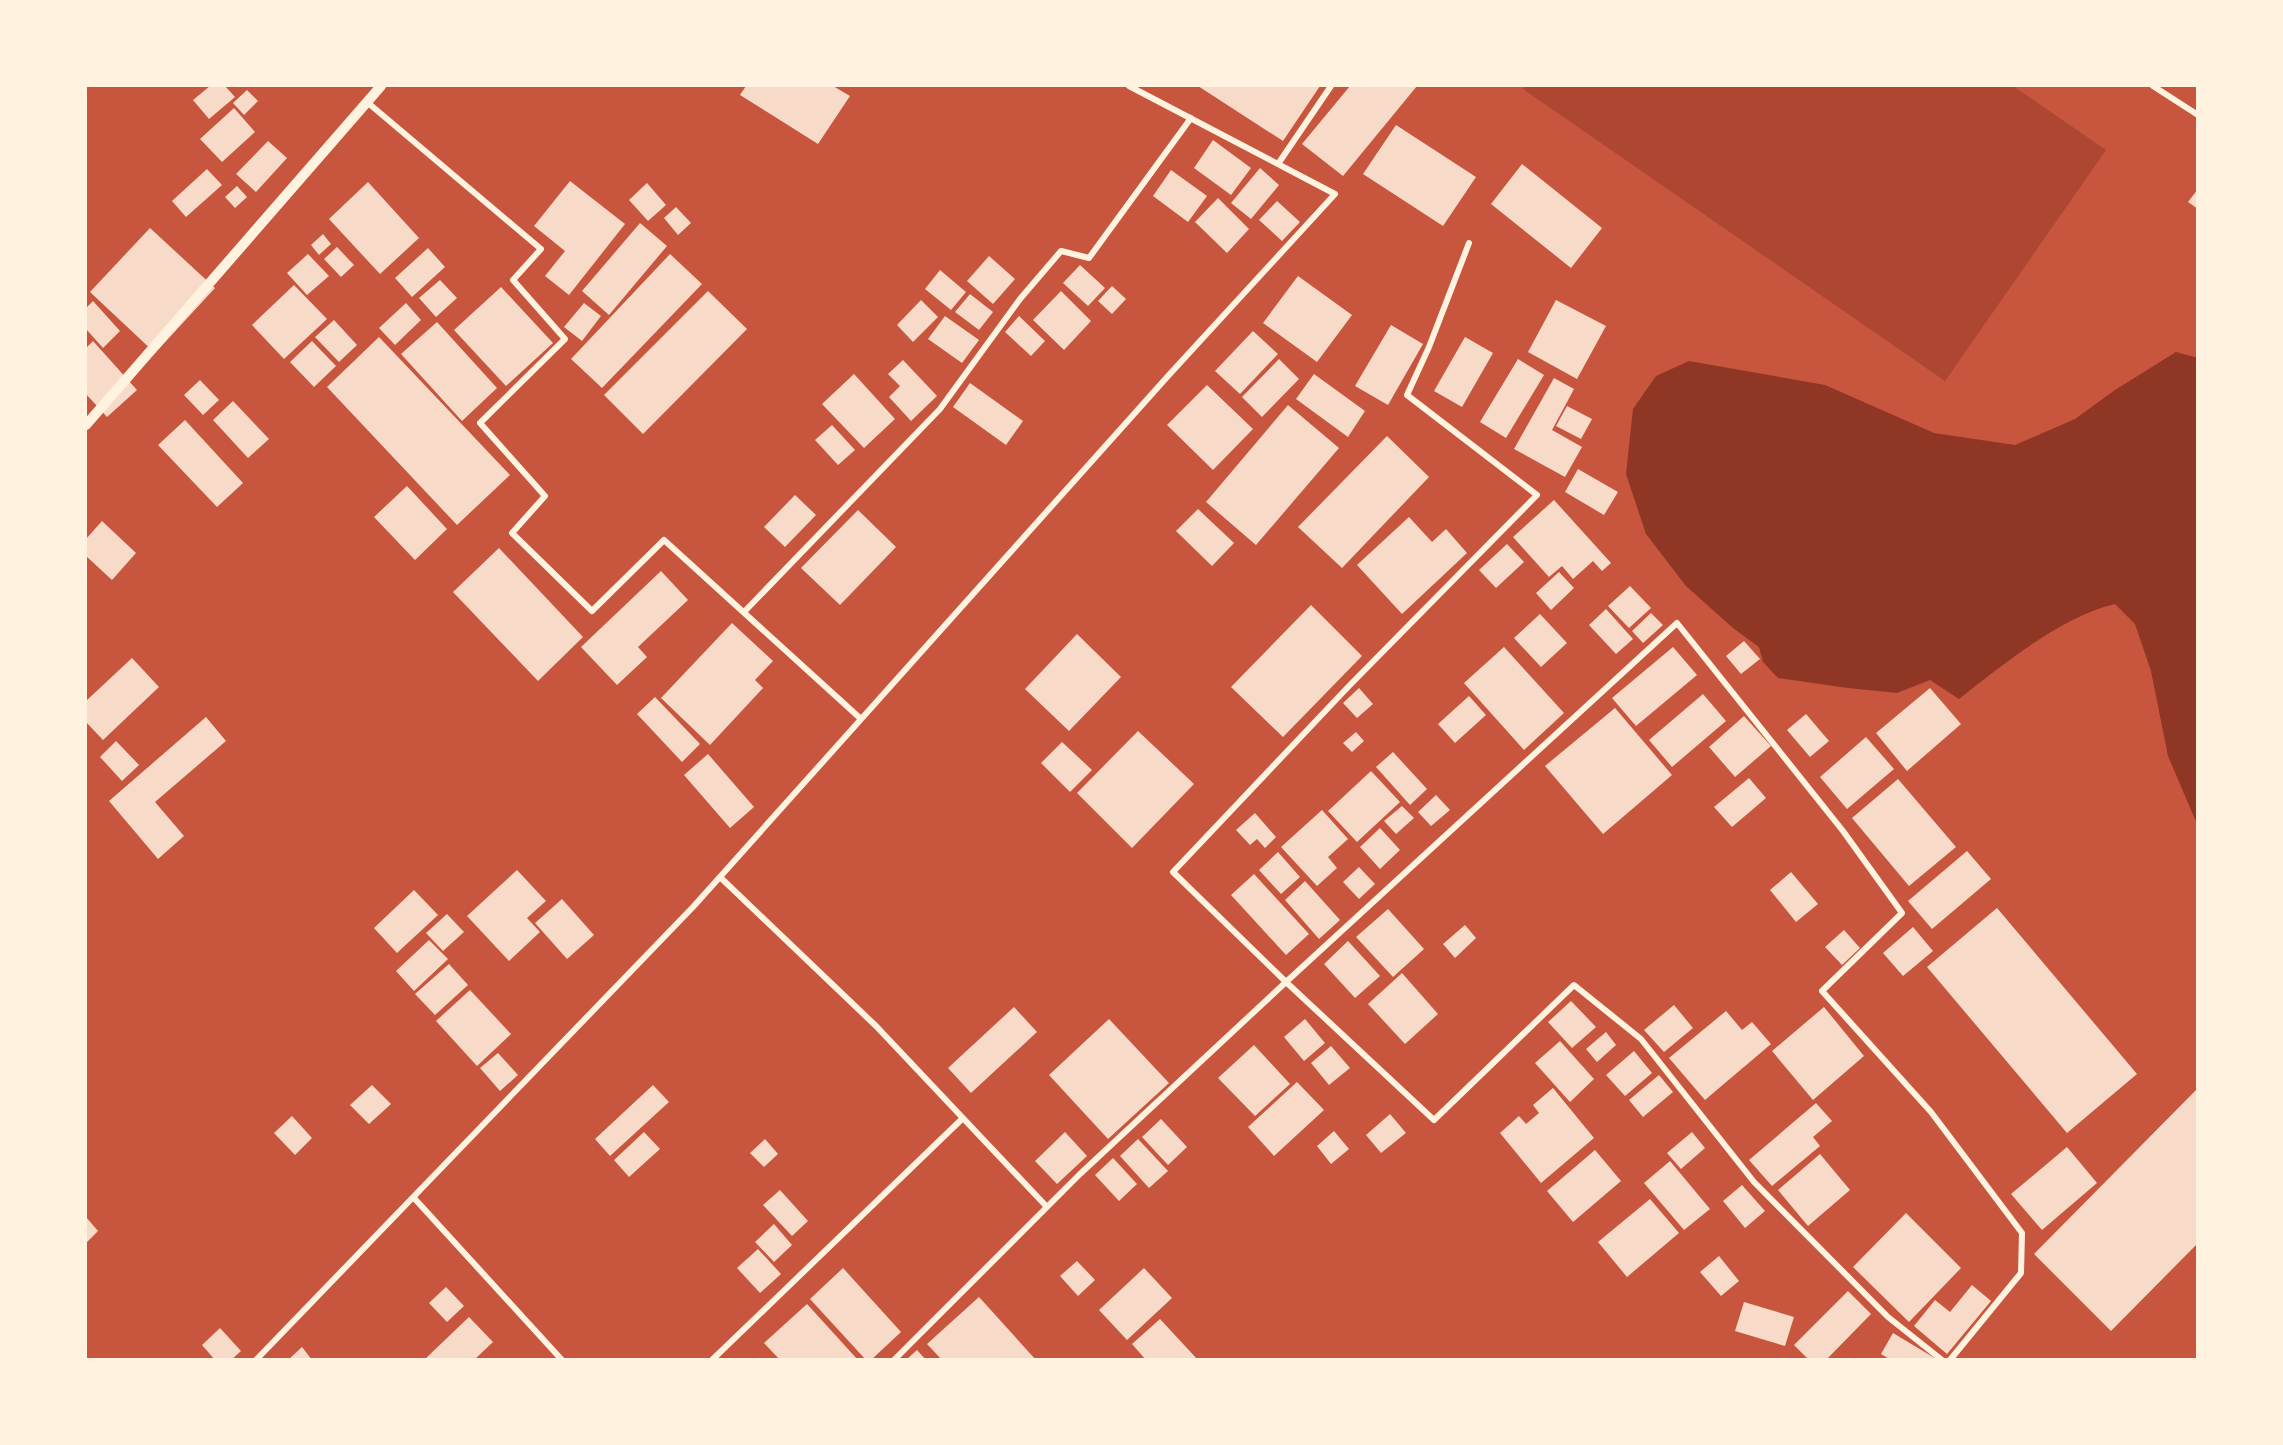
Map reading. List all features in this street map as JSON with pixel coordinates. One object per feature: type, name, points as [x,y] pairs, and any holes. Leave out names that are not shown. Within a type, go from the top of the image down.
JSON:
[{"type":"street","points":[[86,425],[381,86]]},
{"type":"street","points":[[261,1358],[720,877],[1168,376],[1335,194],[1129,86]]},
{"type":"street","points":[[1278,164],[1332,86]]},
{"type":"street","points":[[2153,86],[2198,115]]},
{"type":"street","points":[[367,102],[541,249],[513,280],[565,339],[480,423],[545,496],[512,533],[592,611],[664,540],[861,719]]},
{"type":"street","points":[[744,612],[940,409],[1020,299],[1061,251],[1089,258],[1191,118]]},
{"type":"street","points":[[1469,243],[1429,347],[1407,395],[1537,495],[1348,687],[1173,872],[1286,982],[1434,1120],[1574,985],[1641,1039],[1754,1182],[1888,1317],[1942,1359]]},
{"type":"street","points":[[894,1359],[1047,1207],[1286,982],[1677,623],[1843,831],[1902,913],[1822,991],[1931,1112],[2022,1233],[2021,1273],[1950,1359]]},
{"type":"street","points":[[720,877],[876,1026],[1047,1207]]},
{"type":"street","points":[[712,1359],[963,1118]]},
{"type":"street","points":[[414,1198],[562,1359]]},
{"type":"shaded area","points":[[1525,86],[2013,86],[2106,150],[1945,381],[1523,89]]},
{"type":"shaded area","points":[[2176,352],[2198,358],[2197,824],[2168,756],[2151,671],[2135,624],[2115,604],[2094,610],[2053,631],[2013,657],[1959,699],[1930,680],[1897,693],[1778,678],[1763,662],[1759,647],[1733,628],[1686,586],[1646,534],[1626,474],[1633,409],[1656,376],[1689,361],[1825,385],[1934,433],[2015,445],[2075,419],[2115,390]]},
{"type":"building","points":[[210,86],[225,86],[235,97],[209,119],[193,100]]},
{"type":"building","points":[[746,86],[833,86],[850,96],[818,144],[740,95]]},
{"type":"building","points":[[1198,86],[1320,86],[1283,141]]},
{"type":"building","points":[[1350,86],[1417,86],[1343,176],[1302,144]]},
{"type":"building","points":[[247,90],[258,101],[244,115],[233,103]]},
{"type":"building","points":[[234,108],[255,132],[222,162],[200,139]]},
{"type":"building","points":[[1396,125],[1476,177],[1443,226],[1363,174]]},
{"type":"building","points":[[1213,140],[1251,168],[1231,195],[1194,168]]},
{"type":"building","points":[[268,141],[287,158],[256,192],[236,174]]},
{"type":"building","points":[[1522,164],[1602,228],[1571,268],[1491,204]]},
{"type":"building","points":[[1260,168],[1279,185],[1251,219],[1231,203]]},
{"type":"building","points":[[207,169],[222,185],[186,217],[172,201]]},
{"type":"building","points":[[1171,170],[1207,196],[1188,222],[1153,196]]},
{"type":"building","points":[[570,181],[625,224],[569,295],[545,276],[565,251],[534,226]]},
{"type":"building","points":[[368,182],[419,238],[380,274],[329,219]]},
{"type":"building","points":[[647,183],[666,205],[648,221],[629,200]]},
{"type":"building","points":[[237,186],[247,197],[235,208],[225,197]]},
{"type":"building","points":[[2198,189],[2198,209],[2188,202]]},
{"type":"building","points":[[1218,198],[1249,229],[1227,253],[1195,222]]},
{"type":"building","points":[[1277,201],[1300,222],[1282,241],[1259,220]]},
{"type":"building","points":[[676,207],[691,223],[678,235],[664,218]]},
{"type":"building","points":[[640,223],[667,246],[609,315],[582,291]]},
{"type":"building","points":[[150,228],[215,288],[155,353],[90,292]]},
{"type":"building","points":[[323,234],[331,244],[319,255],[311,245]]},
{"type":"building","points":[[337,247],[354,265],[341,277],[324,259]]},
{"type":"building","points":[[428,248],[445,267],[412,297],[395,278]]},
{"type":"building","points":[[308,254],[329,276],[307,295],[287,273]]},
{"type":"building","points":[[670,254],[702,284],[602,388],[571,359]]},
{"type":"building","points":[[989,256],[1015,279],[993,304],[967,281]]},
{"type":"building","points":[[1080,265],[1105,288],[1088,306],[1063,283]]},
{"type":"building","points":[[940,270],[966,292],[951,310],[925,289]]},
{"type":"building","points":[[1298,276],[1352,315],[1317,362],[1263,323]]},
{"type":"building","points":[[440,280],[457,298],[436,317],[419,298]]},
{"type":"building","points":[[294,285],[327,319],[284,359],[252,325]]},
{"type":"building","points":[[1112,286],[1126,299],[1112,314],[1098,301]]},
{"type":"building","points":[[501,287],[553,343],[506,386],[454,330]]},
{"type":"building","points":[[708,291],[747,329],[643,434],[604,395]]},
{"type":"building","points":[[1061,291],[1091,321],[1064,350],[1033,320]]},
{"type":"building","points":[[970,294],[993,312],[979,330],[955,312]]},
{"type":"building","points":[[921,300],[938,317],[913,342],[897,325]]},
{"type":"building","points":[[1556,300],[1606,326],[1577,379],[1528,352]]},
{"type":"building","points":[[93,301],[120,331],[103,348],[86,329],[86,308]]},
{"type":"building","points":[[406,303],[421,320],[395,345],[379,328]]},
{"type":"building","points":[[584,303],[601,316],[582,341],[564,327]]},
{"type":"building","points":[[945,316],[979,340],[962,363],[928,339]]},
{"type":"building","points":[[1019,316],[1045,341],[1031,356],[1005,332]]},
{"type":"building","points":[[334,320],[357,345],[339,362],[315,337]]},
{"type":"building","points":[[437,322],[497,388],[462,421],[401,354]]},
{"type":"building","points":[[1391,325],[1423,344],[1388,405],[1355,386]]},
{"type":"building","points":[[1253,331],[1278,354],[1240,394],[1215,371]]},
{"type":"building","points":[[379,337],[510,475],[457,525],[327,387]]},
{"type":"building","points":[[1465,337],[1493,353],[1462,407],[1434,391]]},
{"type":"building","points":[[93,341],[137,390],[107,417],[86,394],[86,348]]},
{"type":"building","points":[[312,341],[336,366],[314,387],[290,362]]},
{"type":"building","points":[[1279,359],[1299,379],[1262,417],[1242,397]]},
{"type":"building","points":[[1518,359],[1544,375],[1506,438],[1480,422]]},
{"type":"building","points":[[903,360],[937,396],[911,421],[889,397],[900,386],[888,374]]},
{"type":"building","points":[[854,374],[895,419],[864,448],[822,404]]},
{"type":"building","points":[[1314,374],[1365,411],[1348,437],[1296,399]]},
{"type":"building","points":[[1554,378],[1574,389],[1552,430],[1582,447],[1565,477],[1514,449]]},
{"type":"building","points":[[200,380],[219,400],[203,415],[184,395]]},
{"type":"building","points":[[970,383],[1023,421],[1006,445],[953,407]]},
{"type":"building","points":[[1207,385],[1253,429],[1213,470],[1167,425]]},
{"type":"building","points":[[233,401],[269,439],[248,458],[213,420]]},
{"type":"building","points":[[1288,405],[1339,448],[1256,545],[1206,502]]},
{"type":"building","points":[[1567,406],[1592,419],[1581,439],[1556,426]]},
{"type":"building","points":[[185,420],[243,483],[217,507],[158,445]]},
{"type":"building","points":[[832,425],[855,450],[838,465],[815,440]]},
{"type":"building","points":[[1387,436],[1429,477],[1342,568],[1298,527]]},
{"type":"building","points":[[1578,469],[1618,492],[1604,515],[1565,492]]},
{"type":"building","points":[[407,486],[447,529],[415,560],[374,517]]},
{"type":"building","points":[[795,495],[816,515],[785,547],[764,527]]},
{"type":"building","points":[[1554,500],[1611,563],[1602,571],[1593,561],[1573,579],[1562,566],[1549,577],[1513,537]]},
{"type":"building","points":[[1198,509],[1234,543],[1212,566],[1176,531]]},
{"type":"building","points":[[858,510],[896,547],[840,605],[801,568]]},
{"type":"building","points":[[1409,517],[1432,542],[1446,529],[1467,553],[1402,614],[1357,565]]},
{"type":"building","points":[[102,521],[136,553],[112,580],[86,556],[86,539]]},
{"type":"building","points":[[1507,544],[1524,562],[1496,588],[1479,570]]},
{"type":"building","points":[[499,548],[583,637],[538,681],[453,592]]},
{"type":"building","points":[[661,571],[688,600],[638,647],[647,657],[617,685],[581,647]]},
{"type":"building","points":[[1559,572],[1574,588],[1551,610],[1536,593]]},
{"type":"building","points":[[1630,586],[1651,608],[1629,628],[1608,606]]},
{"type":"building","points":[[1311,605],[1362,656],[1283,737],[1231,687]]},
{"type":"building","points":[[1606,609],[1633,639],[1616,654],[1589,625]]},
{"type":"building","points":[[1651,613],[1663,625],[1643,643],[1632,631]]},
{"type":"building","points":[[1540,614],[1567,643],[1541,667],[1514,638]]},
{"type":"building","points":[[732,623],[773,661],[755,680],[763,688],[710,745],[661,698]]},
{"type":"building","points":[[1077,634],[1121,677],[1069,731],[1025,689]]},
{"type":"building","points":[[1744,641],[1760,659],[1741,674],[1726,656]]},
{"type":"building","points":[[1504,647],[1564,713],[1524,750],[1464,683]]},
{"type":"building","points":[[1673,647],[1697,675],[1636,726],[1612,698]]},
{"type":"building","points":[[132,658],[159,687],[103,740],[86,722],[86,701]]},
{"type":"building","points":[[1359,688],[1373,704],[1357,718],[1343,703]]},
{"type":"building","points":[[1930,688],[1961,724],[1907,771],[1876,733]]},
{"type":"building","points":[[1703,694],[1726,721],[1672,767],[1649,740]]},
{"type":"building","points":[[1469,696],[1486,715],[1455,743],[1438,724]]},
{"type":"building","points":[[655,697],[700,744],[682,762],[637,714]]},
{"type":"building","points":[[1615,708],[1672,775],[1603,834],[1545,766]]},
{"type":"building","points":[[1806,714],[1829,741],[1810,757],[1787,730]]},
{"type":"building","points":[[1744,716],[1771,746],[1735,777],[1709,747]]},
{"type":"building","points":[[206,717],[226,741],[155,802],[184,836],[158,859],[109,801]]},
{"type":"building","points":[[1138,731],[1194,784],[1132,848],[1077,793]]},
{"type":"building","points":[[1356,732],[1364,741],[1352,752],[1343,743]]},
{"type":"building","points":[[1866,737],[1894,769],[1847,809],[1820,777]]},
{"type":"building","points":[[116,741],[139,765],[122,781],[100,757]]},
{"type":"building","points":[[1062,742],[1092,770],[1070,792],[1041,763]]},
{"type":"building","points":[[1393,752],[1427,789],[1410,805],[1376,767]]},
{"type":"building","points":[[708,754],[754,807],[730,828],[684,775]]},
{"type":"building","points":[[1371,771],[1400,802],[1357,842],[1328,811]]},
{"type":"building","points":[[1749,778],[1766,798],[1732,827],[1714,807]]},
{"type":"building","points":[[1898,779],[1956,847],[1909,886],[1852,818]]},
{"type":"building","points":[[1436,795],[1450,810],[1431,826],[1418,812]]},
{"type":"building","points":[[1402,806],[1414,818],[1396,834],[1384,821]]},
{"type":"building","points":[[1322,810],[1348,839],[1328,857],[1337,868],[1317,886],[1281,847]]},
{"type":"building","points":[[1255,813],[1276,837],[1265,848],[1257,839],[1250,845],[1236,830]]},
{"type":"building","points":[[1380,828],[1400,850],[1380,869],[1360,847]]},
{"type":"building","points":[[1967,851],[1991,879],[1932,929],[1908,901]]},
{"type":"building","points":[[1278,852],[1300,877],[1281,894],[1259,870]]},
{"type":"building","points":[[1359,867],[1375,884],[1359,899],[1343,882]]},
{"type":"building","points":[[517,870],[546,901],[527,918],[540,932],[509,961],[467,916]]},
{"type":"building","points":[[1791,872],[1818,904],[1796,922],[1770,890]]},
{"type":"building","points":[[1254,874],[1309,934],[1286,955],[1231,895]]},
{"type":"building","points":[[1305,881],[1340,920],[1319,939],[1285,900]]},
{"type":"building","points":[[414,890],[438,915],[397,953],[374,928]]},
{"type":"building","points":[[562,899],[594,935],[567,959],[535,923]]},
{"type":"building","points":[[1997,908],[2137,1074],[2067,1133],[1927,967]]},
{"type":"building","points":[[1388,909],[1424,949],[1393,977],[1356,937]]},
{"type":"building","points":[[447,914],[464,932],[443,951],[426,933]]},
{"type":"building","points":[[1465,925],[1476,938],[1455,958],[1443,944]]},
{"type":"building","points":[[1913,927],[1933,951],[1903,976],[1883,953]]},
{"type":"building","points":[[1844,930],[1860,948],[1842,965],[1825,947]]},
{"type":"building","points":[[429,940],[448,959],[414,991],[396,971]]},
{"type":"building","points":[[1348,941],[1380,976],[1355,998],[1324,964]]},
{"type":"building","points":[[449,964],[468,985],[435,1015],[415,994]]},
{"type":"building","points":[[1402,973],[1438,1014],[1405,1044],[1368,1004]]},
{"type":"building","points":[[470,990],[511,1034],[477,1066],[436,1021]]},
{"type":"building","points":[[1571,1001],[1596,1027],[1572,1048],[1548,1022]]},
{"type":"building","points":[[1674,1005],[1693,1028],[1664,1052],[1644,1030]]},
{"type":"building","points":[[1014,1007],[1037,1032],[971,1093],[948,1068]]},
{"type":"building","points":[[1824,1007],[1864,1056],[1813,1100],[1772,1051]]},
{"type":"building","points":[[1726,1011],[1742,1030],[1752,1022],[1771,1044],[1705,1100],[1669,1058]]},
{"type":"building","points":[[1109,1019],[1169,1083],[1108,1139],[1049,1075]]},
{"type":"building","points":[[1305,1019],[1325,1043],[1304,1061],[1284,1037]]},
{"type":"building","points":[[1606,1032],[1616,1045],[1597,1062],[1586,1049]]},
{"type":"building","points":[[1560,1041],[1594,1079],[1570,1102],[1535,1063]]},
{"type":"building","points":[[1254,1045],[1290,1084],[1255,1116],[1218,1078]]},
{"type":"building","points":[[1331,1046],[1350,1068],[1329,1085],[1311,1063]]},
{"type":"building","points":[[1634,1051],[1652,1073],[1625,1096],[1606,1075]]},
{"type":"building","points":[[498,1053],[518,1075],[500,1091],[480,1068]]},
{"type":"building","points":[[1659,1075],[1673,1092],[1643,1117],[1629,1100]]},
{"type":"building","points":[[1297,1082],[1324,1110],[1274,1156],[1248,1127]]},
{"type":"building","points":[[372,1085],[391,1104],[369,1124],[350,1105]]},
{"type":"building","points":[[653,1085],[669,1102],[610,1156],[595,1139]]},
{"type":"building","points":[[1553,1088],[1594,1138],[1541,1183],[1500,1133],[1519,1116],[1526,1124],[1539,1113],[1533,1105]]},
{"type":"building","points":[[2198,1088],[2198,1243],[2111,1331],[2034,1254]]},
{"type":"building","points":[[1816,1103],[1832,1121],[1813,1137],[1820,1146],[1772,1186],[1749,1160]]},
{"type":"building","points":[[1390,1114],[1406,1133],[1381,1153],[1366,1135]]},
{"type":"building","points":[[292,1116],[312,1138],[295,1155],[274,1133]]},
{"type":"building","points":[[1161,1119],[1187,1147],[1168,1165],[1142,1137]]},
{"type":"building","points":[[1334,1131],[1349,1149],[1331,1164],[1317,1146]]},
{"type":"building","points":[[644,1132],[660,1149],[629,1177],[614,1160]]},
{"type":"building","points":[[1065,1132],[1087,1156],[1057,1184],[1035,1161]]},
{"type":"building","points":[[1692,1132],[1705,1148],[1681,1169],[1667,1153]]},
{"type":"building","points":[[765,1139],[778,1154],[764,1167],[750,1153]]},
{"type":"building","points":[[1138,1139],[1168,1171],[1149,1188],[1120,1156]]},
{"type":"building","points":[[2067,1147],[2097,1183],[2042,1230],[2011,1194]]},
{"type":"building","points":[[1595,1150],[1621,1181],[1573,1222],[1547,1191]]},
{"type":"building","points":[[1820,1154],[1850,1190],[1808,1226],[1778,1190]]},
{"type":"building","points":[[1113,1158],[1137,1184],[1119,1201],[1095,1175]]},
{"type":"building","points":[[1670,1161],[1710,1209],[1684,1230],[1644,1183]]},
{"type":"building","points":[[1742,1185],[1765,1211],[1745,1228],[1723,1201]]},
{"type":"building","points":[[780,1190],[808,1221],[792,1236],[763,1205]]},
{"type":"building","points":[[1650,1199],[1679,1233],[1627,1277],[1598,1242]]},
{"type":"building","points":[[1906,1213],[1961,1268],[1909,1322],[1853,1267]]},
{"type":"building","points":[[86,1217],[98,1231],[86,1243]]},
{"type":"building","points":[[774,1224],[792,1245],[774,1262],[755,1242]]},
{"type":"building","points":[[758,1249],[781,1274],[760,1293],[737,1268]]},
{"type":"building","points":[[1719,1256],[1739,1281],[1721,1296],[1700,1272]]},
{"type":"building","points":[[1077,1261],[1095,1280],[1078,1296],[1060,1276]]},
{"type":"building","points":[[843,1268],[901,1332],[871,1360],[866,1360],[810,1299]]},
{"type":"building","points":[[1144,1268],[1172,1298],[1127,1340],[1099,1310]]},
{"type":"building","points":[[1972,1285],[1991,1301],[1947,1354],[1914,1326],[1935,1300],[1950,1312]]},
{"type":"building","points":[[446,1287],[464,1306],[447,1322],[429,1303]]},
{"type":"building","points":[[1848,1291],[1871,1314],[1826,1360],[1809,1360],[1794,1345]]},
{"type":"building","points":[[979,1297],[1036,1360],[942,1360],[927,1344]]},
{"type":"building","points":[[1744,1302],[1794,1317],[1785,1346],[1735,1331]]},
{"type":"building","points":[[807,1304],[858,1360],[780,1360],[764,1343]]},
{"type":"building","points":[[469,1317],[493,1342],[474,1360],[424,1360]]},
{"type":"building","points":[[1160,1319],[1198,1360],[1146,1360],[1132,1344]]},
{"type":"building","points":[[220,1328],[241,1351],[231,1360],[215,1360],[202,1345]]},
{"type":"building","points":[[1893,1333],[1938,1360],[1891,1360],[1881,1354]]},
{"type":"building","points":[[302,1347],[312,1360],[288,1360]]},
{"type":"building","points":[[917,1350],[926,1360],[906,1360]]}]
